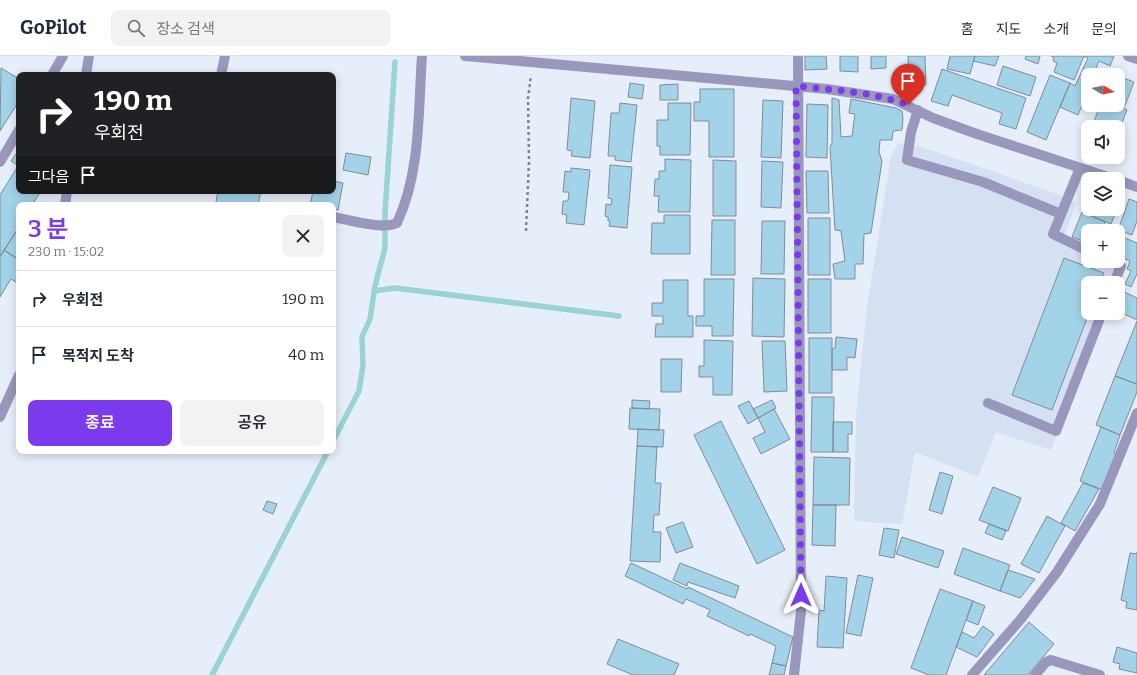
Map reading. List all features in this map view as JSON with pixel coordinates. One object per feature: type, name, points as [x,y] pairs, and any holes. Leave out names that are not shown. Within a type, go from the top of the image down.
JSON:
[{"type":"street","points":[[54,72],[63,56]]},
{"type":"street","points":[[86,72],[89,56]]},
{"type":"street","points":[[222,72],[225,56]]},
{"type":"street","points":[[336,218],[380,225],[392,226],[397,223],[407,202],[414,171],[422,56]]},
{"type":"street","points":[[466,56],[827,89],[893,99],[933,118],[976,134],[1092,172]]},
{"type":"street","points":[[794,675],[801,611],[796,86],[798,56]]},
{"type":"street","points":[[1128,56],[1137,59]]},
{"type":"street","points":[[918,110],[911,132],[908,160],[984,182],[1061,214]]},
{"type":"street","points":[[0,162],[16,135]]},
{"type":"street","points":[[1080,168],[1053,234],[1081,248]]},
{"type":"street","points":[[1125,183],[1137,187]]},
{"type":"street","points":[[988,403],[1056,432],[1099,320]]},
{"type":"street","points":[[0,417],[16,382]]},
{"type":"street","points":[[972,675],[1021,619],[1058,572],[1100,504],[1137,413]]},
{"type":"street","points":[[1035,675],[1046,662],[1051,660],[1100,675]]},
{"type":"path","points":[[526,231],[529,161],[528,98],[533,62]]},
{"type":"shaded area","points":[[898,143],[920,146],[1057,194],[1077,203],[1064,236],[1081,244],[1081,268],[1124,268],[1121,276],[1081,276],[1081,320],[1104,320],[1051,450],[996,432],[978,477],[915,452],[902,524],[854,521],[856,414],[867,307],[891,156]]},
{"type":"building","points":[[805,56],[826,56],[827,69],[805,70]]},
{"type":"building","points":[[840,56],[858,56],[858,72],[840,71]]},
{"type":"building","points":[[871,56],[886,56],[886,68],[871,69]]},
{"type":"building","points":[[908,56],[925,56],[926,85],[909,86]]},
{"type":"building","points":[[950,56],[975,56],[970,74],[947,69]]},
{"type":"building","points":[[975,56],[999,56],[995,66],[973,61]]},
{"type":"building","points":[[1026,56],[1040,56],[1038,64],[1025,59]]},
{"type":"building","points":[[1051,56],[1084,56],[1074,80],[1054,72],[1057,63],[1053,61],[1054,57]]},
{"type":"building","points":[[1084,56],[1114,56],[1110,66],[1099,61],[1096,68],[1083,68],[1088,58]]},
{"type":"building","points":[[1003,66],[1036,77],[1030,96],[997,85]]},
{"type":"building","points":[[1,68],[16,77],[16,106],[0,131]]},
{"type":"building","points":[[942,69],[1026,98],[1016,129],[999,124],[1002,113],[952,95],[948,106],[931,101]]},
{"type":"building","points":[[1081,73],[1081,108],[1078,115],[1060,107],[1070,83],[1075,86]]},
{"type":"building","points":[[1050,75],[1070,83],[1046,140],[1027,132]]},
{"type":"building","points":[[1125,79],[1134,82],[1125,105]]},
{"type":"building","points":[[630,83],[644,85],[642,99],[628,97]]},
{"type":"building","points":[[678,84],[678,100],[660,100],[660,85]]},
{"type":"building","points":[[700,89],[734,89],[734,157],[709,157],[709,121],[694,121],[694,102],[700,102]]},
{"type":"building","points":[[571,98],[595,101],[590,158],[571,156],[572,151],[567,150]]},
{"type":"building","points":[[832,98],[839,100],[841,137],[852,136],[855,114],[849,113],[851,99],[896,108],[902,111],[903,118],[902,130],[893,131],[892,140],[880,140],[879,152],[882,161],[871,233],[864,234],[863,264],[855,264],[855,279],[835,279],[833,264],[845,261],[841,231],[835,230],[830,147],[832,143]]},
{"type":"building","points":[[763,100],[783,101],[781,158],[761,157]]},
{"type":"building","points":[[620,103],[637,105],[631,162],[615,160],[615,156],[608,156],[611,113],[619,113]]},
{"type":"building","points":[[668,103],[691,103],[690,155],[660,155],[660,146],[657,146],[657,120],[668,120]]},
{"type":"building","points":[[807,104],[828,105],[827,158],[806,157]]},
{"type":"building","points":[[1125,109],[1127,110],[1123,120],[1095,120],[1097,112],[1125,112]]},
{"type":"building","points":[[346,153],[371,157],[368,175],[343,170]]},
{"type":"building","points":[[16,154],[16,164],[11,161]]},
{"type":"building","points":[[665,159],[691,160],[690,212],[658,212],[659,196],[654,196],[655,179],[659,179],[659,171],[665,171]]},
{"type":"building","points":[[713,160],[736,161],[736,216],[713,216]]},
{"type":"building","points":[[762,161],[783,162],[781,208],[761,207]]},
{"type":"building","points":[[610,165],[632,167],[627,228],[609,226],[610,221],[608,221],[608,217],[605,216],[606,204],[611,205],[612,199],[608,198]]},
{"type":"building","points":[[571,168],[590,170],[584,225],[566,223],[567,215],[562,214],[563,201],[568,201],[569,192],[563,192],[565,171],[571,172]]},
{"type":"building","points":[[16,169],[16,194],[39,194],[34,202],[16,202],[16,232],[0,257],[0,195]]},
{"type":"building","points":[[806,171],[828,171],[829,213],[807,213]]},
{"type":"building","points":[[336,182],[343,183],[338,210],[336,210],[336,202],[311,202],[312,194],[336,194]]},
{"type":"building","points":[[217,194],[260,194],[259,202],[216,202]]},
{"type":"building","points":[[1129,199],[1137,202],[1137,221],[1132,235],[1125,232],[1125,224],[1120,224],[1123,216],[1125,216],[1125,210]]},
{"type":"building","points":[[1081,214],[1081,216],[1091,216],[1105,222],[1104,224],[1081,224],[1081,240],[1072,237]]},
{"type":"building","points":[[664,215],[690,215],[690,254],[651,254],[652,223],[664,223]]},
{"type":"building","points":[[1092,216],[1114,216],[1111,224]]},
{"type":"building","points":[[808,218],[830,218],[830,275],[808,275]]},
{"type":"building","points":[[712,220],[735,220],[735,275],[711,275]]},
{"type":"building","points":[[762,221],[785,221],[784,274],[761,274]]},
{"type":"building","points":[[16,232],[16,258],[4,250]]},
{"type":"building","points":[[1125,238],[1137,243],[1137,274],[1131,287],[1125,284],[1131,271],[1127,269],[1130,261],[1125,259]]},
{"type":"building","points":[[4,250],[16,258],[16,282],[11,279],[0,297],[0,257]]},
{"type":"building","points":[[1064,258],[1081,264],[1081,268],[1091,268],[1104,273],[1103,276],[1081,276],[1081,320],[1086,320],[1052,410],[1012,395]]},
{"type":"building","points":[[753,278],[785,279],[784,337],[752,336]]},
{"type":"building","points":[[704,279],[734,279],[733,336],[712,336],[712,326],[696,326],[696,316],[704,316]]},
{"type":"building","points":[[808,279],[831,279],[831,333],[808,333]]},
{"type":"building","points":[[663,280],[688,280],[688,316],[693,316],[693,337],[655,337],[656,324],[663,324],[663,316],[652,316],[652,303],[663,303]]},
{"type":"building","points":[[1125,292],[1137,298],[1137,320],[1125,314]]},
{"type":"building","points":[[1137,321],[1137,384],[1115,376]]},
{"type":"building","points":[[836,337],[857,339],[855,358],[847,357],[847,370],[832,370],[832,349],[835,348]]},
{"type":"building","points":[[809,338],[832,338],[832,393],[809,393]]},
{"type":"building","points":[[704,340],[733,341],[732,395],[713,395],[713,377],[699,377],[699,366],[704,366]]},
{"type":"building","points":[[762,341],[785,341],[787,391],[764,392]]},
{"type":"building","points":[[661,359],[682,359],[681,392],[661,392]]},
{"type":"building","points":[[1115,376],[1137,384],[1137,392],[1120,435],[1096,425]]},
{"type":"building","points":[[812,397],[834,397],[833,452],[811,452]]},
{"type":"building","points":[[632,400],[650,401],[649,409],[632,408]]},
{"type":"building","points":[[772,400],[776,408],[758,418],[753,409]]},
{"type":"building","points":[[749,401],[758,418],[748,424],[738,406]]},
{"type":"building","points":[[630,408],[660,409],[659,430],[629,429]]},
{"type":"building","points":[[774,409],[790,439],[761,454],[753,438],[765,432],[758,418]]},
{"type":"building","points":[[721,421],[785,550],[757,564],[694,435]]},
{"type":"building","points":[[833,422],[852,422],[852,434],[848,434],[848,452],[833,452]]},
{"type":"building","points":[[1101,427],[1120,435],[1114,453],[1117,454],[1103,490],[1080,481]]},
{"type":"building","points":[[638,429],[664,430],[663,447],[637,446]]},
{"type":"building","points":[[637,446],[657,447],[655,483],[661,483],[659,515],[654,515],[653,532],[661,532],[660,562],[630,561]]},
{"type":"building","points":[[814,457],[850,458],[849,505],[813,505]]},
{"type":"building","points":[[940,472],[953,476],[942,514],[929,510]]},
{"type":"building","points":[[1083,483],[1099,489],[1075,531],[1061,523]]},
{"type":"building","points":[[993,487],[1021,498],[1008,531],[979,520]]},
{"type":"building","points":[[267,501],[277,504],[273,514],[263,510]]},
{"type":"building","points":[[813,505],[836,505],[835,546],[812,545]]},
{"type":"building","points":[[1047,516],[1065,526],[1039,573],[1021,564]]},
{"type":"building","points":[[683,522],[693,547],[676,553],[666,528]]},
{"type":"building","points":[[989,524],[1006,531],[1002,540],[985,533]]},
{"type":"building","points":[[884,528],[899,530],[894,558],[879,555]]},
{"type":"building","points":[[902,537],[944,551],[938,568],[896,554]]},
{"type":"building","points":[[963,548],[1010,565],[1000,591],[954,574]]},
{"type":"building","points":[[1130,553],[1137,554],[1137,610],[1126,608],[1127,602],[1121,600]]},
{"type":"building","points":[[631,563],[687,589],[688,587],[793,637],[786,666],[772,663],[776,646],[750,634],[749,636],[707,616],[710,610],[686,599],[683,604],[625,576]]},
{"type":"building","points":[[680,563],[739,586],[735,598],[688,582],[687,586],[673,580]]},
{"type":"building","points":[[1008,570],[1035,579],[1020,598],[1000,591]]},
{"type":"building","points":[[858,575],[873,578],[861,636],[846,633]]},
{"type":"building","points":[[826,576],[847,578],[843,648],[817,647],[819,610],[824,611]]},
{"type":"building","points":[[940,589],[973,601],[946,675],[929,675],[911,668]]},
{"type":"building","points":[[973,601],[985,606],[978,625],[966,620]]},
{"type":"building","points":[[1029,622],[1054,644],[1028,675],[984,675]]},
{"type":"building","points":[[983,626],[994,634],[977,657],[956,647],[962,632],[974,638]]},
{"type":"building","points":[[618,639],[679,664],[674,675],[633,675],[607,664]]},
{"type":"building","points":[[1117,647],[1137,653],[1137,673],[1119,669],[1120,664],[1113,662]]},
{"type":"building","points":[[772,663],[786,666],[784,675],[769,675]]},
{"type":"waterway","points":[[336,435],[359,391],[363,365],[362,337],[370,319],[375,286],[385,248],[385,213],[395,62]]},
{"type":"waterway","points":[[374,291],[395,288],[619,316]]},
{"type":"waterway","points":[[212,675],[326,454]]},
{"type":"route","points":[[801,595],[800,360],[796,86],[893,99],[908,105]]}]
